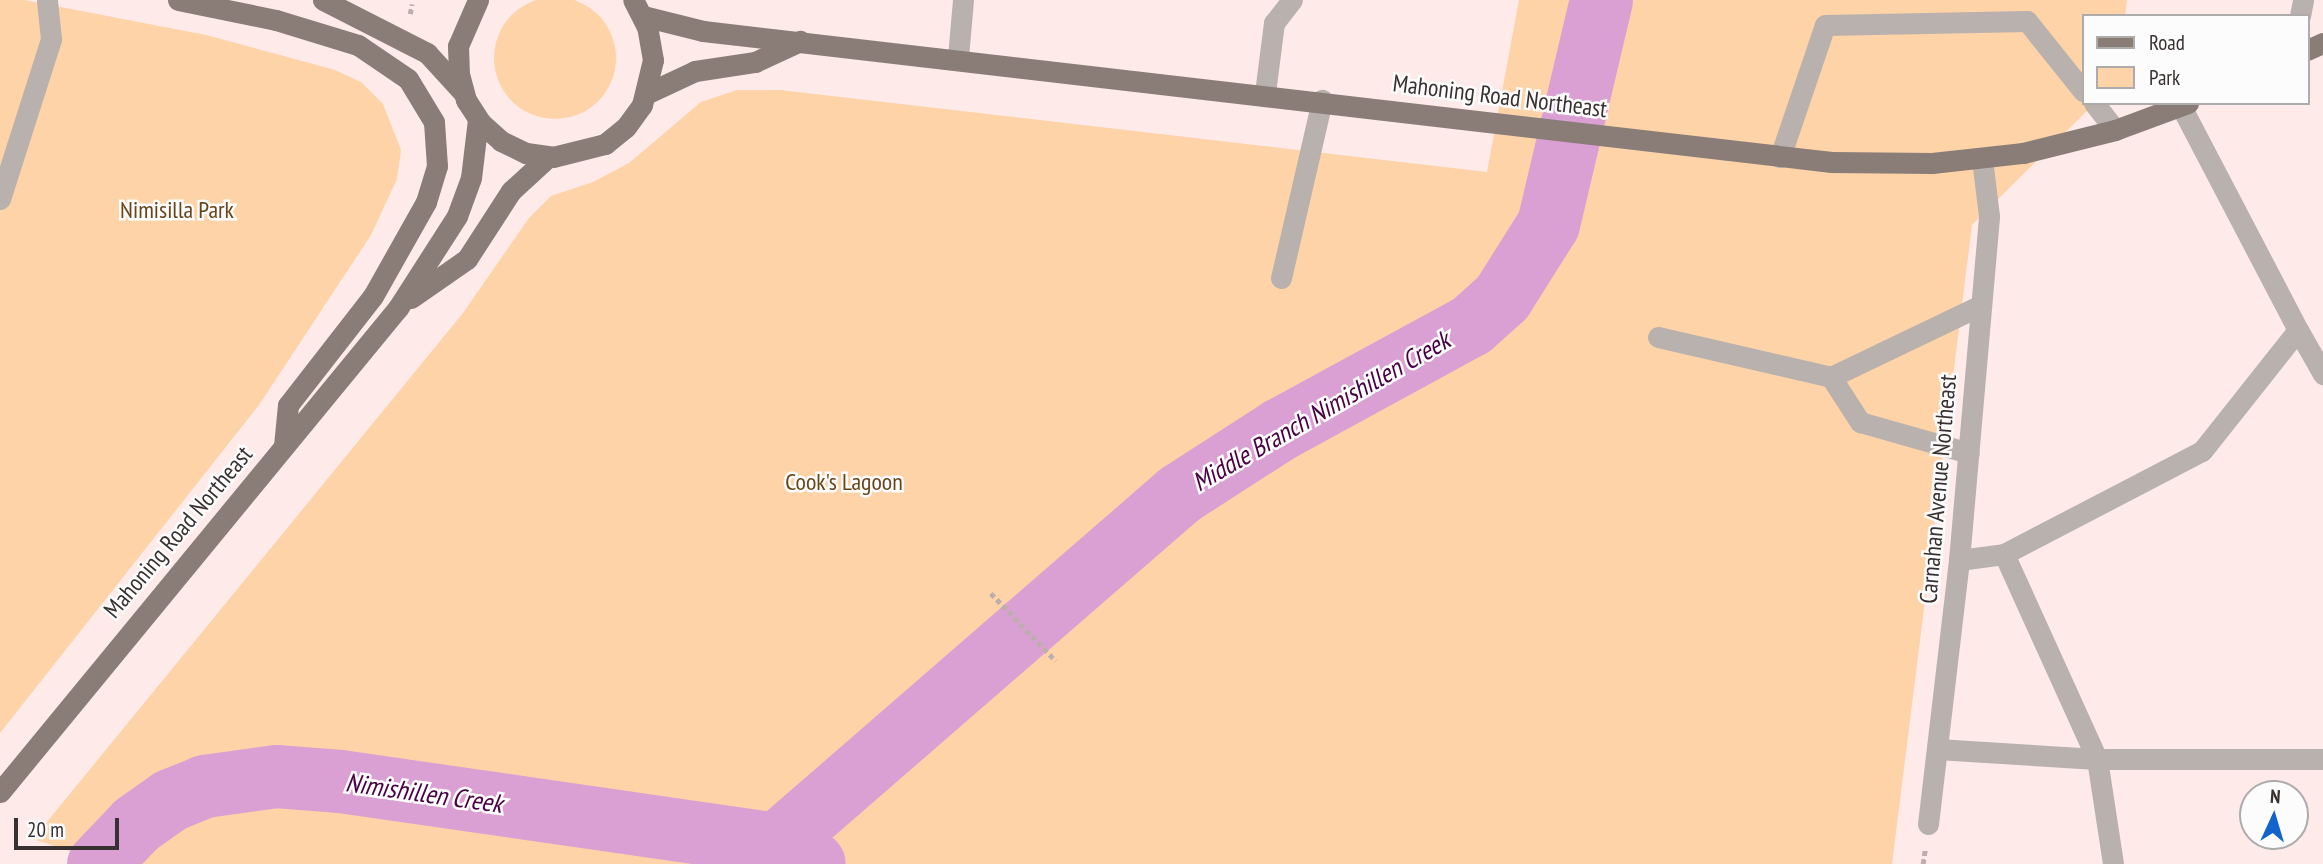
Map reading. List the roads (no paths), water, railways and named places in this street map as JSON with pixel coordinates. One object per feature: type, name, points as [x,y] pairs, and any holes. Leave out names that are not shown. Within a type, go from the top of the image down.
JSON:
[{"type":"main road","points":[[178,0],[288,23],[358,45],[408,79],[425,100],[434,122],[437,166],[426,202],[373,296],[288,405],[284,446]]},
{"type":"main road","points":[[323,0],[427,53],[463,92],[478,118],[513,148],[548,157],[580,154],[605,144],[626,127],[648,93],[653,60],[638,8]]},
{"type":"main road","points":[[463,92],[458,46],[478,0]]},
{"type":"main road","name":"Mahoning Road Northeast","points":[[638,8],[676,27],[1265,93],[1780,157],[1882,163],[1982,159],[2115,130],[2185,105]]},
{"type":"main road","points":[[648,93],[695,71],[755,62],[800,41]]},
{"type":"main road","name":"Mahoning Road Northeast","points":[[0,792],[398,308],[457,216],[471,178],[478,118]]},
{"type":"main road","name":"Mahoning Road Northeast","points":[[398,308],[467,259],[511,191],[548,157]]},
{"type":"street","points":[[0,199],[51,39],[47,0]]},
{"type":"street","points":[[958,57],[963,0]]},
{"type":"street","points":[[1265,93],[1274,23],[1292,0]]},
{"type":"street","points":[[1780,157],[1825,26],[2027,21],[2082,89]]},
{"type":"street","points":[[1280,278],[1322,100]]},
{"type":"street","points":[[2096,105],[2115,130]]},
{"type":"street","points":[[2185,105],[2298,330],[2323,374]]},
{"type":"street","name":"Carnahan Avenue Northeast","points":[[1928,824],[1959,560],[1989,215],[1982,159]]},
{"type":"street","points":[[1658,337],[1831,377],[1981,305]]},
{"type":"street","points":[[1959,560],[2004,554],[2202,451],[2298,330]]},
{"type":"street","points":[[1831,377],[1860,422],[1969,453]]},
{"type":"street","points":[[2004,554],[2097,759],[2113,864]]},
{"type":"street","points":[[1937,749],[2097,759],[2323,759]]},
{"type":"waterway","name":"Middle Branch Nimishillen Creek","points":[[776,844],[1179,494],[1280,429],[1471,325],[1502,297],[1548,224],[1601,0]]},
{"type":"waterway","name":"Nimishillen Creek","points":[[98,864],[136,824],[170,800],[204,786],[276,776],[340,781],[776,844],[814,863]]},
{"type":"park label","name":"Nimisilla Park","points":[[177,210]]},
{"type":"park label","name":"Cook's Lagoon","points":[[844,482]]}]
